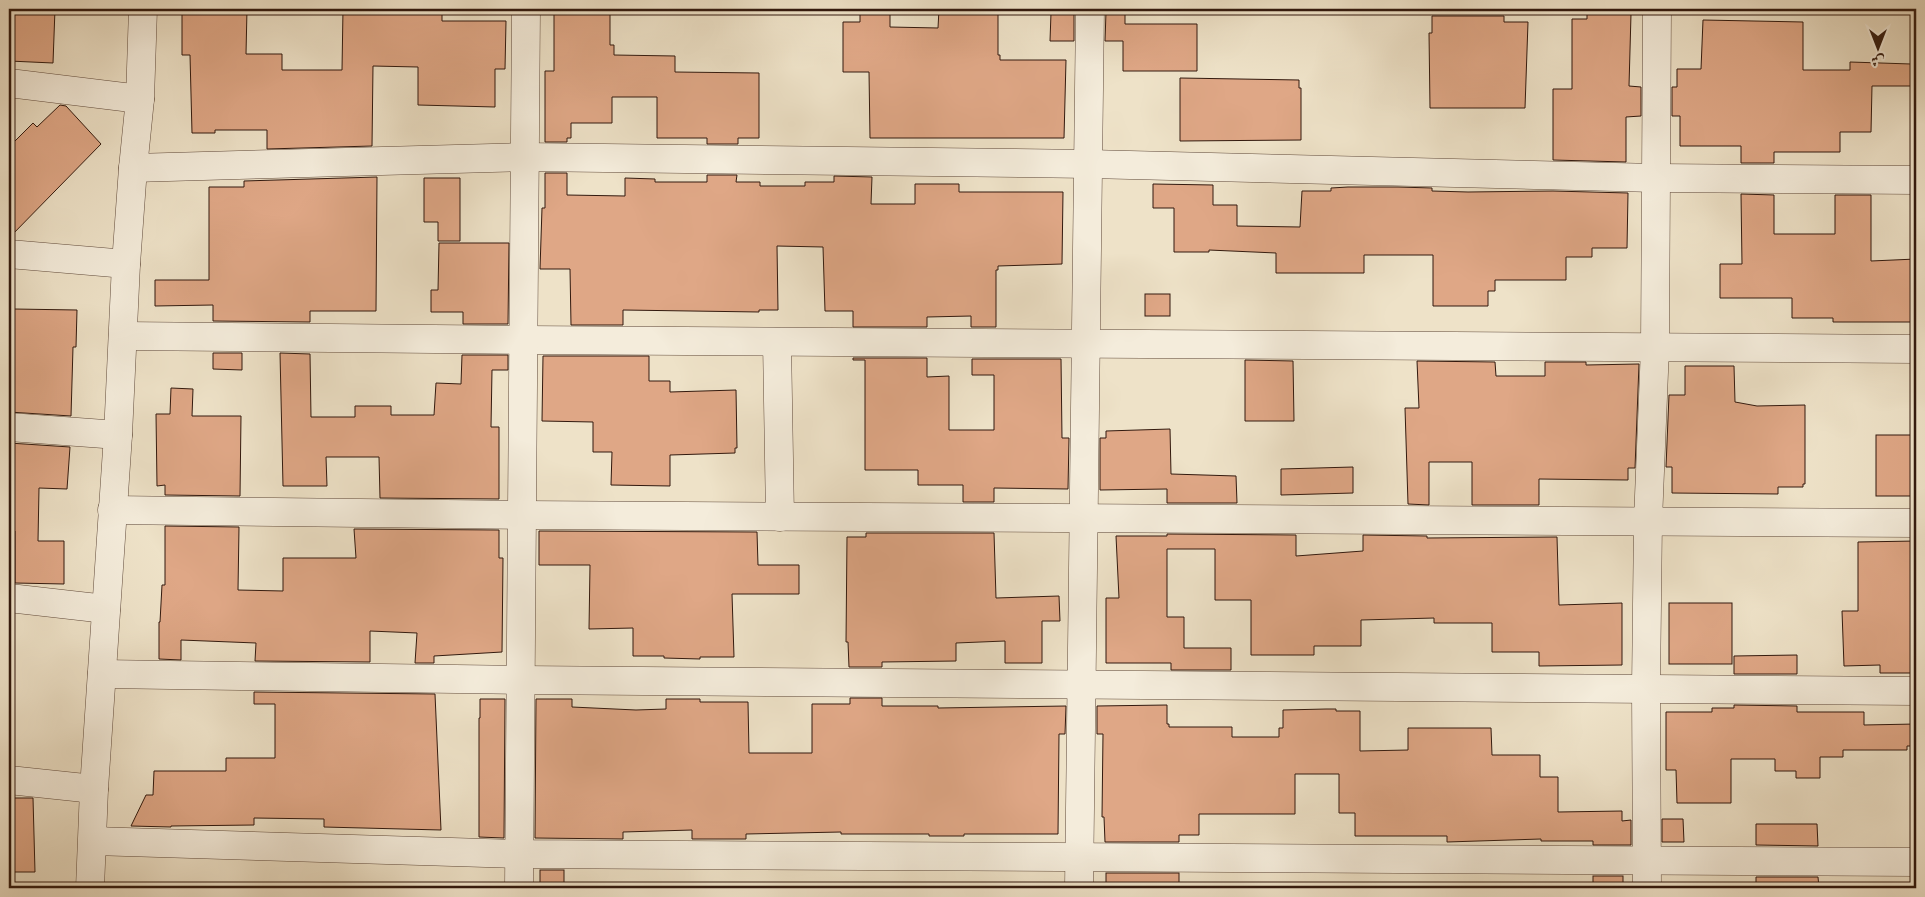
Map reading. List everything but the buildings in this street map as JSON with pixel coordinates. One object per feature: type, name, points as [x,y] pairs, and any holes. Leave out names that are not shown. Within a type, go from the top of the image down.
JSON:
[{"type":"street","points":[[90,888],[94,789],[118,435],[126,264],[140,100],[143,9]]},
{"type":"street","points":[[519,888],[526,9]]},
{"type":"street","points":[[1079,888],[1090,9]]},
{"type":"street","points":[[1646,888],[1648,522],[1654,347],[1657,9]]},
{"type":"street","points":[[9,83],[140,100]]},
{"type":"street","points":[[133,168],[525,157],[1088,164],[1656,178],[1916,180]]},
{"type":"street","points":[[9,254],[126,264]]},
{"type":"street","points":[[123,336],[778,342],[1916,348]]},
{"type":"street","points":[[778,342],[780,517]]},
{"type":"street","points":[[9,427],[118,435]]},
{"type":"street","points":[[112,510],[780,517],[1916,523]]},
{"type":"street","points":[[9,598],[106,609]]},
{"type":"street","points":[[102,674],[521,680],[1646,687],[1916,691]]},
{"type":"street","points":[[9,780],[94,789]]},
{"type":"street","points":[[93,841],[519,854],[1916,862]]}]
